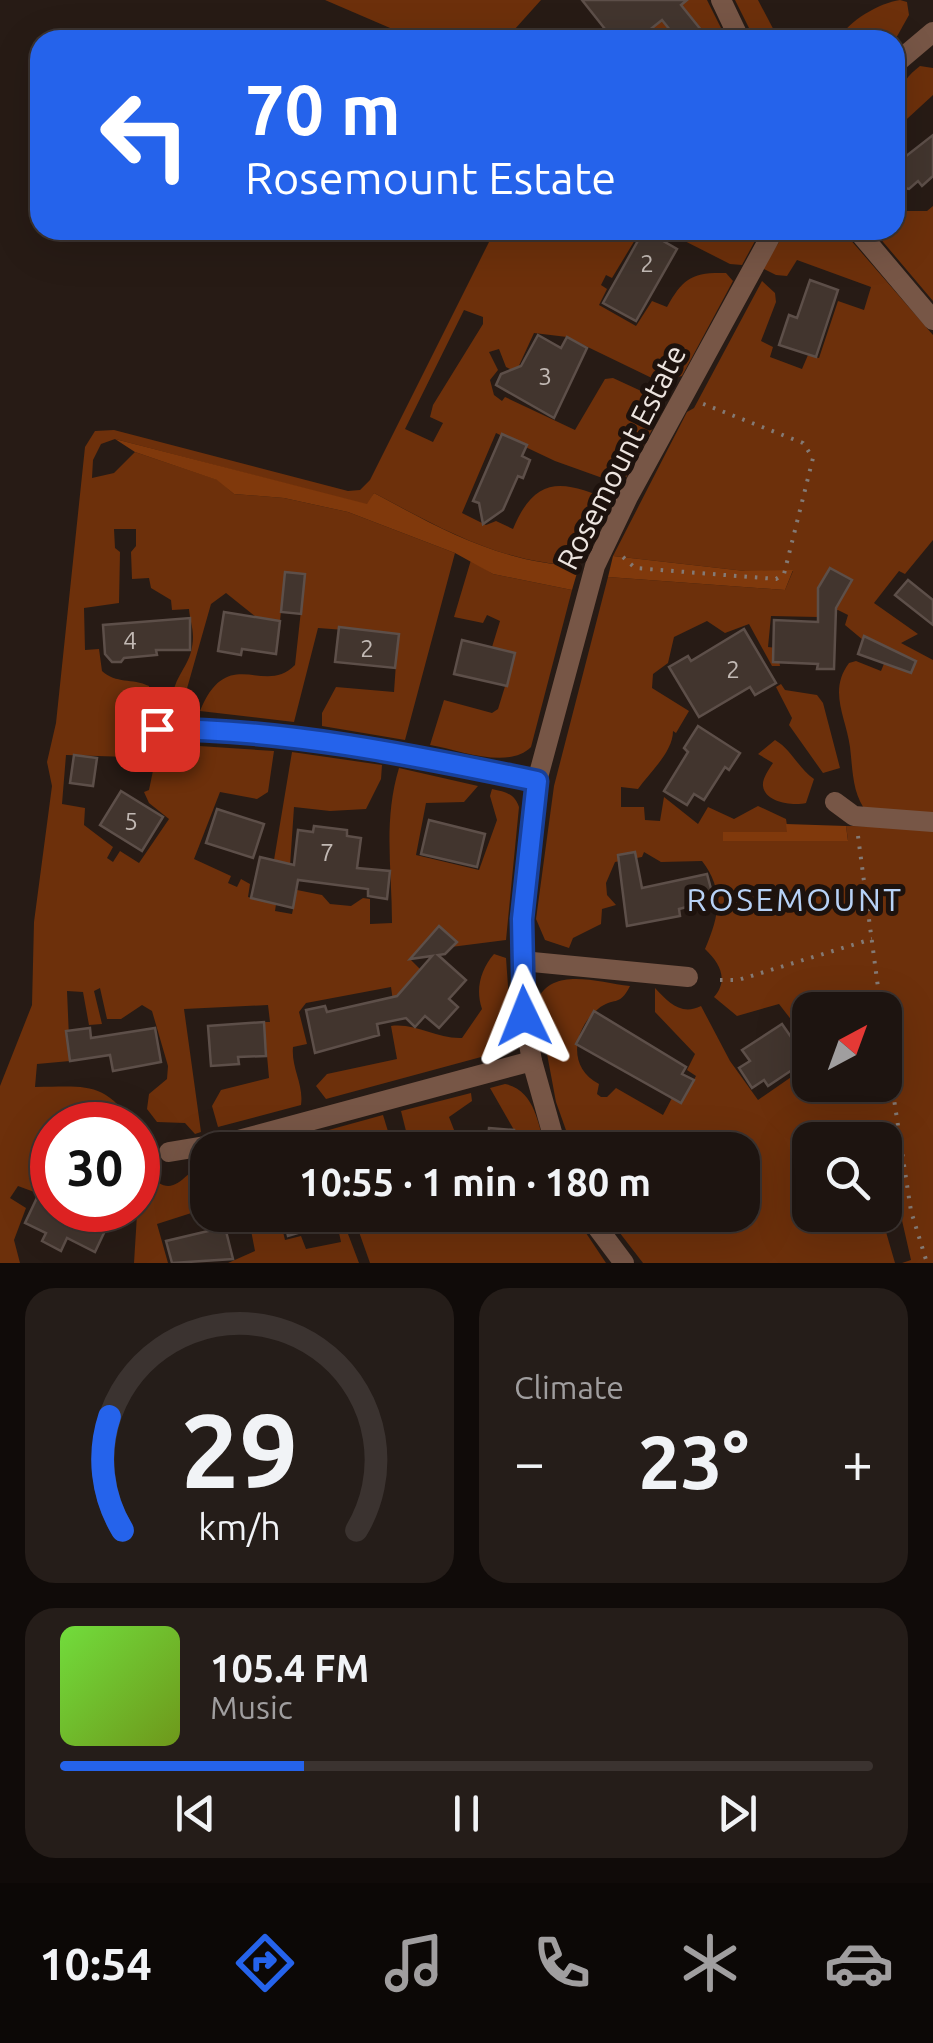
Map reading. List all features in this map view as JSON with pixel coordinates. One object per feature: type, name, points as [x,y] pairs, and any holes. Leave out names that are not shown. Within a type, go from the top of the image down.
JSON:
[{"type":"street","points":[[721,0],[735,30]]},
{"type":"street","points":[[905,56],[933,32]]},
{"type":"street","name":"Rosemount Estate","points":[[551,1132],[532,1062],[522,961],[522,919],[537,781],[595,566],[628,497],[769,240]]},
{"type":"street","points":[[865,240],[933,320]]},
{"type":"street","points":[[157,729],[304,740],[416,756],[537,781]]},
{"type":"street","points":[[835,802],[854,816],[933,822]]},
{"type":"street","points":[[522,961],[688,977]]},
{"type":"street","points":[[169,1152],[235,1140],[532,1062]]},
{"type":"street","points":[[601,1232],[624,1263]]},
{"type":"path","points":[[620,551],[635,568],[776,579],[784,574],[813,458],[810,450],[802,443],[700,403],[698,414]]},
{"type":"path","points":[[854,816],[879,992]]},
{"type":"path","points":[[720,980],[738,980],[872,939]]},
{"type":"path","points":[[894,1102],[911,1211],[927,1263]]},
{"type":"shaded area","points":[[325,0],[541,0],[514,30],[395,30]]},
{"type":"shaded area","points":[[687,0],[707,0],[722,30],[668,27],[670,30],[650,30]]},
{"type":"shaded area","points":[[735,0],[758,0],[774,30],[750,30]]},
{"type":"shaded area","points":[[907,2],[909,15],[901,30],[846,30],[865,14],[883,5]]},
{"type":"shaded area","points":[[920,66],[933,68],[933,95],[905,121],[905,82]]},
{"type":"shaded area","points":[[933,206],[933,301],[881,240],[905,240],[905,211],[927,211]]},
{"type":"shaded area","points":[[490,240],[635,240],[612,278],[606,275],[601,285],[607,289],[599,305],[636,326],[652,301],[667,307],[690,279],[726,273],[733,281],[682,376],[658,381],[567,337],[534,333],[516,372],[506,367],[499,349],[489,352],[498,370],[490,380],[494,395],[575,430],[605,379],[613,378],[652,396],[660,415],[622,485],[555,461],[496,433],[462,513],[486,525],[496,521],[513,529],[522,511],[542,490],[566,486],[612,501],[579,566],[497,551],[374,493],[368,505],[115,439],[101,444],[93,460],[92,478],[114,473],[135,452],[218,480],[234,494],[284,498],[348,512],[455,553],[405,740],[322,726],[322,713],[336,687],[394,692],[398,634],[318,628],[294,722],[200,711],[222,680],[246,674],[271,676],[295,665],[305,574],[285,572],[280,621],[256,617],[226,593],[211,604],[182,706],[172,700],[192,647],[189,609],[172,610],[171,600],[151,588],[149,578],[132,579],[131,552],[136,546],[136,529],[114,529],[115,548],[120,552],[119,603],[84,608],[85,650],[99,649],[102,671],[113,678],[149,686],[150,695],[126,719],[125,733],[133,750],[129,757],[66,755],[62,804],[85,808],[84,825],[113,847],[107,858],[113,862],[120,851],[139,863],[169,819],[149,803],[144,792],[149,790],[155,761],[173,756],[184,745],[274,751],[268,792],[257,799],[220,792],[194,859],[231,876],[228,883],[237,887],[241,879],[250,884],[248,897],[267,902],[292,752],[382,765],[381,779],[366,809],[294,807],[290,866],[282,865],[275,911],[292,914],[297,890],[322,895],[330,904],[351,906],[363,898],[370,899],[370,924],[392,923],[390,826],[399,768],[478,786],[464,802],[426,803],[416,855],[479,870],[497,820],[490,796],[492,789],[501,791],[512,796],[519,807],[506,940],[451,947],[456,941],[439,926],[410,959],[420,969],[393,1001],[391,987],[306,1003],[299,1012],[307,1044],[293,1047],[301,1105],[218,1127],[212,1106],[221,1090],[269,1078],[264,1022],[270,1022],[268,1005],[184,1009],[201,1132],[193,1132],[185,1123],[160,1122],[160,1102],[148,1102],[149,1094],[167,1079],[168,1066],[152,1011],[142,1005],[121,1019],[107,1019],[100,988],[94,991],[102,1024],[89,1025],[83,992],[67,991],[70,1061],[37,1064],[35,1087],[92,1089],[115,1102],[30,1102],[30,1190],[18,1186],[10,1198],[26,1208],[14,1240],[20,1263],[0,1263],[0,1086],[32,1005],[34,922],[52,786],[47,762],[56,723],[85,447],[95,431],[114,430],[348,491],[360,490],[370,480]],"holes":[[[464,310],[483,317],[483,324],[433,405],[430,417],[443,423],[433,442],[405,429]]]},
{"type":"shaded area","points":[[683,240],[756,240],[742,265],[730,264]]},
{"type":"shaded area","points":[[780,240],[851,240],[933,335],[933,540],[905,574],[899,571],[874,603],[918,634],[901,643],[933,660],[933,817],[868,814],[859,799],[840,704],[840,684],[849,663],[856,661],[881,671],[890,649],[863,640],[845,625],[848,615],[838,610],[819,613],[818,617],[771,616],[768,647],[777,648],[780,666],[772,666],[749,624],[725,633],[707,621],[674,637],[668,663],[653,674],[652,688],[689,711],[676,733],[673,731],[665,754],[638,789],[621,787],[621,807],[644,807],[645,820],[660,821],[664,797],[698,824],[708,807],[734,819],[758,806],[786,819],[788,832],[724,832],[723,841],[848,840],[846,826],[933,827],[933,1263],[902,1263],[911,1260],[902,1220],[902,1122],[792,1122],[792,1232],[886,1232],[895,1263],[643,1263],[619,1232],[760,1232],[760,1132],[567,1132],[556,1102],[537,1000],[554,983],[565,980],[630,986],[623,997],[604,1005],[590,1017],[579,1037],[578,1059],[589,1077],[599,1084],[597,1094],[601,1097],[607,1097],[616,1088],[663,1115],[672,1098],[681,1103],[696,1076],[687,1070],[695,1054],[655,1012],[655,988],[681,1008],[701,1006],[730,1061],[758,1100],[792,1076],[792,1102],[902,1102],[902,992],[792,992],[792,1021],[779,1004],[737,1016],[714,997],[721,984],[721,972],[705,949],[714,926],[717,893],[702,861],[661,862],[644,852],[642,857],[615,862],[606,883],[607,895],[616,905],[602,909],[601,924],[573,938],[569,948],[545,940],[536,919],[554,786],[608,577],[785,590],[793,571],[745,571],[613,556],[687,412],[694,408],[762,281],[775,293],[776,302],[761,341],[773,347],[770,357],[802,369],[808,355],[819,358],[838,301],[864,310],[871,287],[797,260],[787,276],[762,268]]},
{"type":"shaded area","points":[[115,439],[367,504],[374,493],[447,531],[497,551],[579,566],[572,590],[493,574],[455,553],[348,512],[284,498],[234,494],[217,480],[135,452]]},
{"type":"shaded area","points":[[613,556],[745,571],[793,570],[785,590],[608,577]]},
{"type":"shaded area","points":[[471,560],[493,574],[572,590],[531,747],[510,757],[483,756],[430,745],[444,700],[492,713],[498,709],[515,654],[492,647],[500,621],[487,615],[483,623],[454,617]]},
{"type":"shaded area","points":[[781,684],[785,690],[817,695],[823,703],[840,768],[823,773],[789,725],[792,718],[776,687]]},
{"type":"shaded area","points":[[775,740],[814,779],[806,803],[781,802],[765,792],[764,780],[773,763],[758,754]]},
{"type":"shaded area","points":[[786,824],[846,826],[848,841],[723,841],[723,832],[787,832]]},
{"type":"shaded area","points":[[494,954],[506,958],[512,1042],[507,1050],[326,1099],[316,1086],[327,1074],[397,1059],[391,1026],[462,1038],[482,1009],[480,980]]},
{"type":"shaded area","points":[[505,1084],[523,1093],[541,1132],[514,1132],[490,1088]]},
{"type":"shaded area","points":[[471,1093],[472,1101],[449,1117],[455,1132],[406,1132],[401,1111]]},
{"type":"shaded area","points":[[383,1115],[388,1132],[325,1132]]},
{"type":"shaded area","points":[[190,1173],[190,1213],[160,1223],[160,1184],[179,1182]]},
{"type":"shaded area","points":[[136,1232],[159,1232],[168,1263],[134,1263]]},
{"type":"shaded area","points":[[251,1232],[283,1232],[285,1240],[301,1236],[306,1249],[341,1242],[339,1232],[347,1232],[359,1263],[228,1263],[255,1251]]},
{"type":"shaded area","points":[[359,1232],[585,1232],[606,1263],[370,1263]]},
{"type":"building","points":[[582,0],[687,0],[681,5],[701,30],[670,30],[662,20],[650,30],[605,29]]},
{"type":"building","points":[[933,135],[933,176],[922,186],[918,181],[905,188],[905,157]]},
{"type":"building","points":[[638,240],[661,240],[677,249],[636,321],[603,303]]},
{"type":"building","points":[[810,280],[838,290],[816,357],[779,345],[789,315],[797,318]]},
{"type":"building","points":[[538,335],[561,348],[567,337],[587,348],[554,418],[496,385],[501,374],[521,366]]},
{"type":"building","points":[[502,434],[527,445],[522,456],[530,460],[503,510],[483,524],[479,503],[473,501]]},
{"type":"building","points":[[830,568],[852,580],[836,608],[834,669],[817,669],[818,664],[773,662],[774,620],[818,622],[818,588]]},
{"type":"building","points":[[285,572],[305,574],[301,614],[281,612]]},
{"type":"building","points":[[908,580],[933,600],[933,625],[895,595]]},
{"type":"building","points":[[224,612],[280,621],[276,654],[242,649],[241,655],[218,651]]},
{"type":"building","points":[[190,618],[190,650],[156,650],[157,655],[124,658],[121,662],[112,662],[105,654],[103,625]]},
{"type":"building","points":[[339,627],[399,634],[395,668],[335,662]]},
{"type":"building","points":[[744,629],[776,683],[755,695],[750,687],[699,717],[669,667],[688,656],[691,661]]},
{"type":"building","points":[[864,636],[916,661],[911,673],[858,654]]},
{"type":"building","points":[[462,640],[515,653],[507,686],[454,674]]},
{"type":"building","points":[[698,726],[740,753],[729,770],[725,767],[704,800],[694,794],[687,805],[664,791],[688,752],[684,748]]},
{"type":"building","points":[[74,755],[97,758],[93,786],[70,783]]},
{"type":"building","points":[[121,791],[163,817],[142,851],[100,825]]},
{"type":"building","points":[[217,809],[264,824],[253,858],[206,843]]},
{"type":"building","points":[[429,820],[485,834],[477,867],[421,854]]},
{"type":"building","points":[[314,826],[347,830],[347,836],[361,838],[357,868],[390,871],[387,899],[368,896],[368,889],[298,880],[293,908],[251,898],[260,857],[294,865],[298,830],[313,832]]},
{"type":"building","points":[[635,852],[642,888],[707,874],[714,900],[679,909],[680,916],[627,926],[618,855]]},
{"type":"building","points":[[439,926],[457,942],[445,954],[438,955],[466,980],[449,999],[458,1007],[439,1028],[425,1016],[415,1027],[406,1018],[377,1024],[379,1035],[315,1053],[306,1010],[325,1006],[327,1012],[397,996],[432,956],[410,959]]},
{"type":"building","points":[[594,1011],[686,1067],[682,1074],[694,1080],[681,1103],[576,1044]]},
{"type":"building","points":[[264,1022],[266,1056],[238,1057],[239,1064],[211,1066],[208,1026]]},
{"type":"building","points":[[782,1024],[792,1038],[792,1070],[768,1086],[764,1080],[752,1088],[739,1068],[750,1061],[742,1050]]},
{"type":"building","points":[[90,1028],[91,1038],[155,1028],[161,1062],[113,1071],[110,1055],[70,1061],[66,1031]]},
{"type":"building","points":[[489,1128],[514,1130],[514,1132],[489,1132]]},
{"type":"building","points":[[104,1232],[95,1252],[67,1238],[61,1251],[42,1241],[46,1233]]},
{"type":"building","points":[[204,1232],[226,1232],[233,1259],[172,1263],[166,1241]]},
{"type":"district","name":"ROSEMOUNT","points":[[795,899]]},
{"type":"route","points":[[157,729],[304,740],[416,756],[537,781],[522,919],[524,1016]]}]
